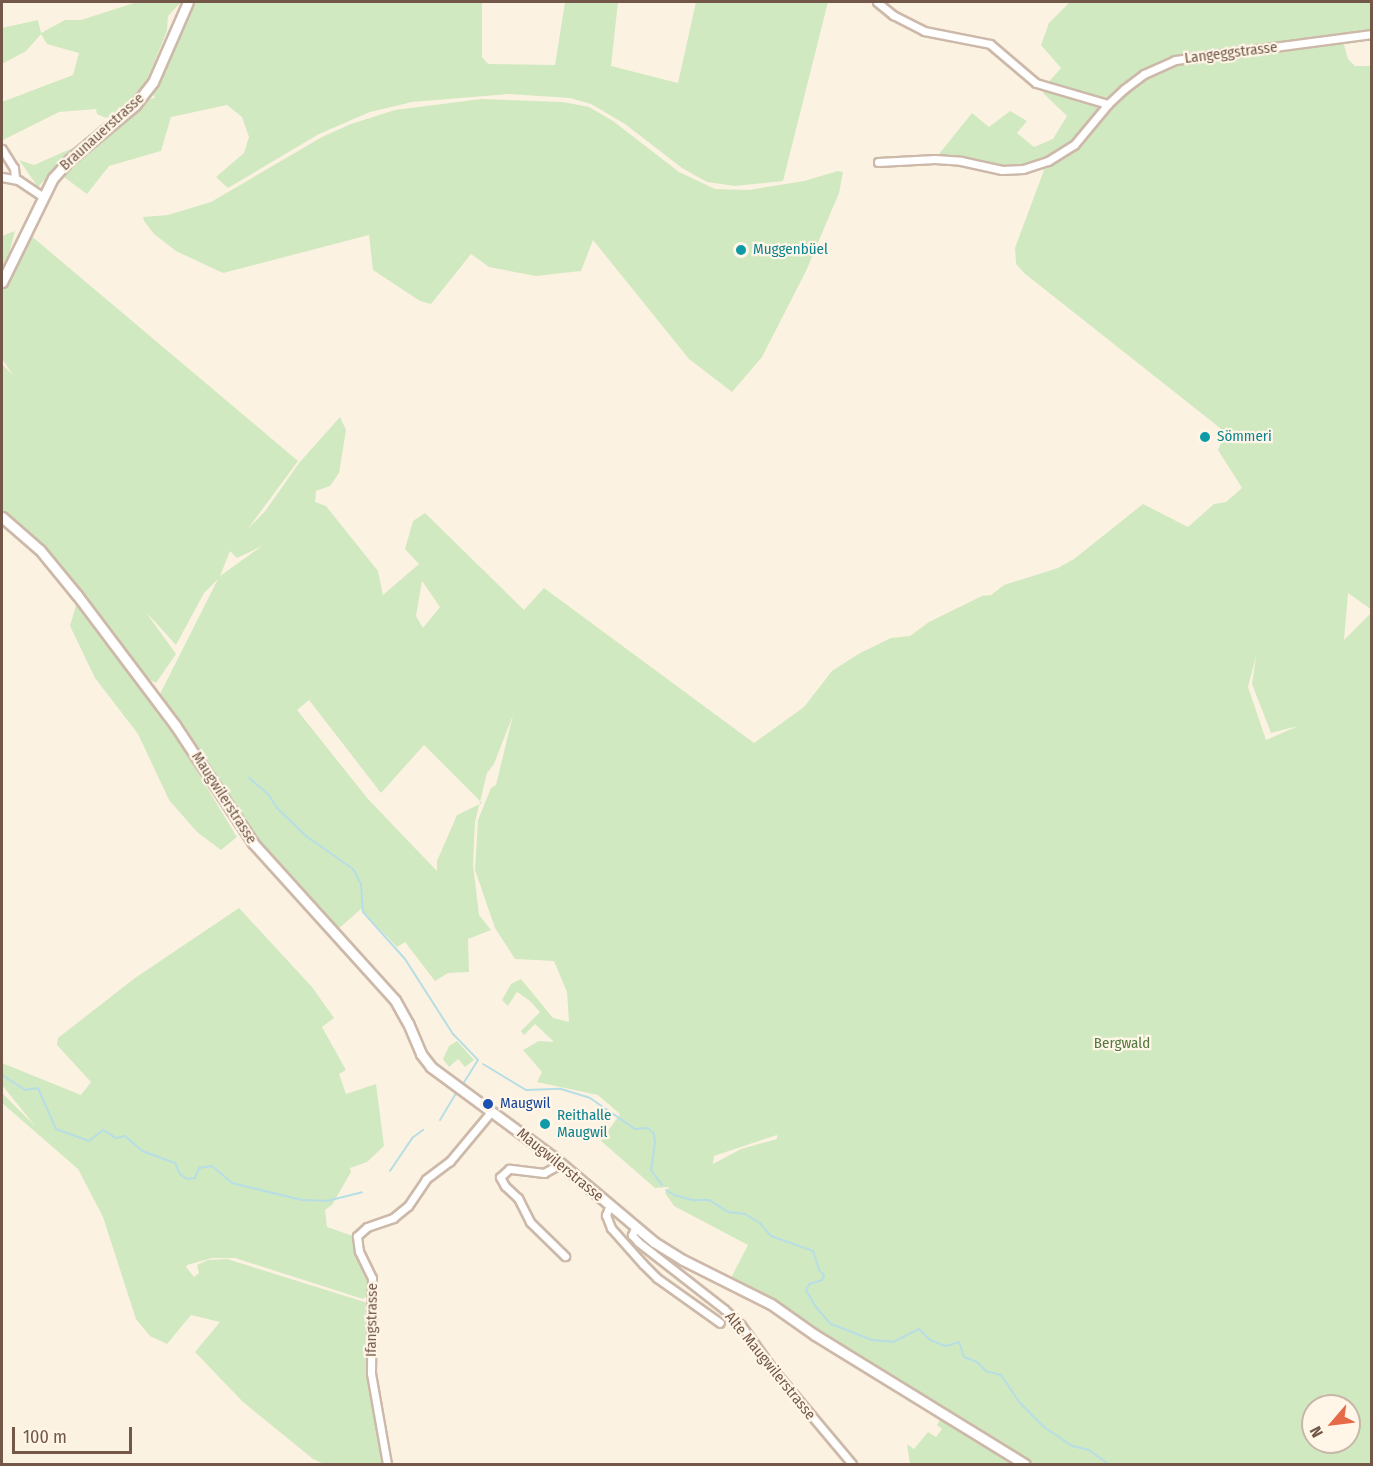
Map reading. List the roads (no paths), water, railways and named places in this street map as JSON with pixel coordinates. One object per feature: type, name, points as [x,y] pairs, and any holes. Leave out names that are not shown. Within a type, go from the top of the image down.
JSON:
[{"type":"street","name":"Braunauerstrasse","points":[[2,282],[42,196],[69,160],[131,109],[148,90],[163,64],[188,2]]},
{"type":"street","points":[[877,2],[893,15],[924,31],[990,44],[1036,82],[1108,104]]},
{"type":"street","name":"Langeggstrasse","points":[[878,162],[935,159],[960,161],[1002,170],[1023,169],[1048,161],[1074,145],[1108,104],[1144,75],[1175,60],[1371,34]]},
{"type":"street","points":[[2,149],[14,168],[15,178]]},
{"type":"street","points":[[2,177],[15,178],[42,196]]},
{"type":"street","name":"Maugwilerstrasse","points":[[2,517],[25,535],[54,565],[194,753],[253,843],[399,1006],[428,1064],[560,1164],[635,1228],[682,1260],[771,1304],[815,1335],[1025,1464]]},
{"type":"street","name":"Ifangstrasse","points":[[387,1464],[371,1373],[372,1278],[356,1240],[363,1230],[393,1218],[408,1206],[426,1179],[450,1161],[490,1113]]},
{"type":"street","points":[[560,1164],[544,1173],[509,1169],[500,1177],[505,1186],[518,1198],[530,1222],[565,1256]]},
{"type":"street","points":[[610,1205],[606,1215],[611,1228],[643,1264],[657,1278],[720,1323]]},
{"type":"street","name":"Alte Maugwilerstrasse","points":[[635,1228],[632,1235],[638,1242],[741,1325],[774,1371],[852,1464]]},
{"type":"waterway","points":[[249,778],[268,794],[277,808],[306,836],[353,869],[361,884],[363,912],[405,959],[453,1034],[478,1060],[463,1084]]},
{"type":"waterway","points":[[483,1064],[526,1090],[561,1089],[590,1098],[635,1129],[648,1128],[654,1134],[655,1142],[651,1170],[662,1185]]},
{"type":"waterway","points":[[2,1075],[25,1090],[38,1088],[56,1129],[89,1141],[103,1130],[116,1138],[125,1136],[142,1151],[175,1163],[180,1174],[187,1179],[195,1178],[199,1168],[212,1166],[232,1183],[302,1200],[327,1201],[362,1192]]},
{"type":"waterway","points":[[440,1120],[457,1092]]},
{"type":"waterway","points":[[390,1171],[412,1138],[423,1130]]},
{"type":"waterway","points":[[666,1190],[674,1195],[693,1200],[709,1200],[728,1212],[745,1214],[760,1223],[771,1236],[813,1251],[819,1270],[824,1275],[822,1280],[810,1284],[806,1290],[816,1307],[831,1324],[872,1340],[893,1342],[919,1329],[930,1340],[946,1346],[959,1342],[964,1357],[977,1362],[986,1371],[1001,1375],[1020,1403],[1044,1427],[1072,1446],[1089,1450],[1108,1464]]},
{"type":"place","name":"Muggenbüel","points":[[741,250]]},
{"type":"place","name":"Sömmeri","points":[[1205,437]]},
{"type":"place","name":"Maugwil","points":[[488,1104]]},
{"type":"place","name":"Reithalle Maugwil","points":[[545,1124]]},
{"type":"park label","name":"Bergwald","points":[[1122,1044]]}]
